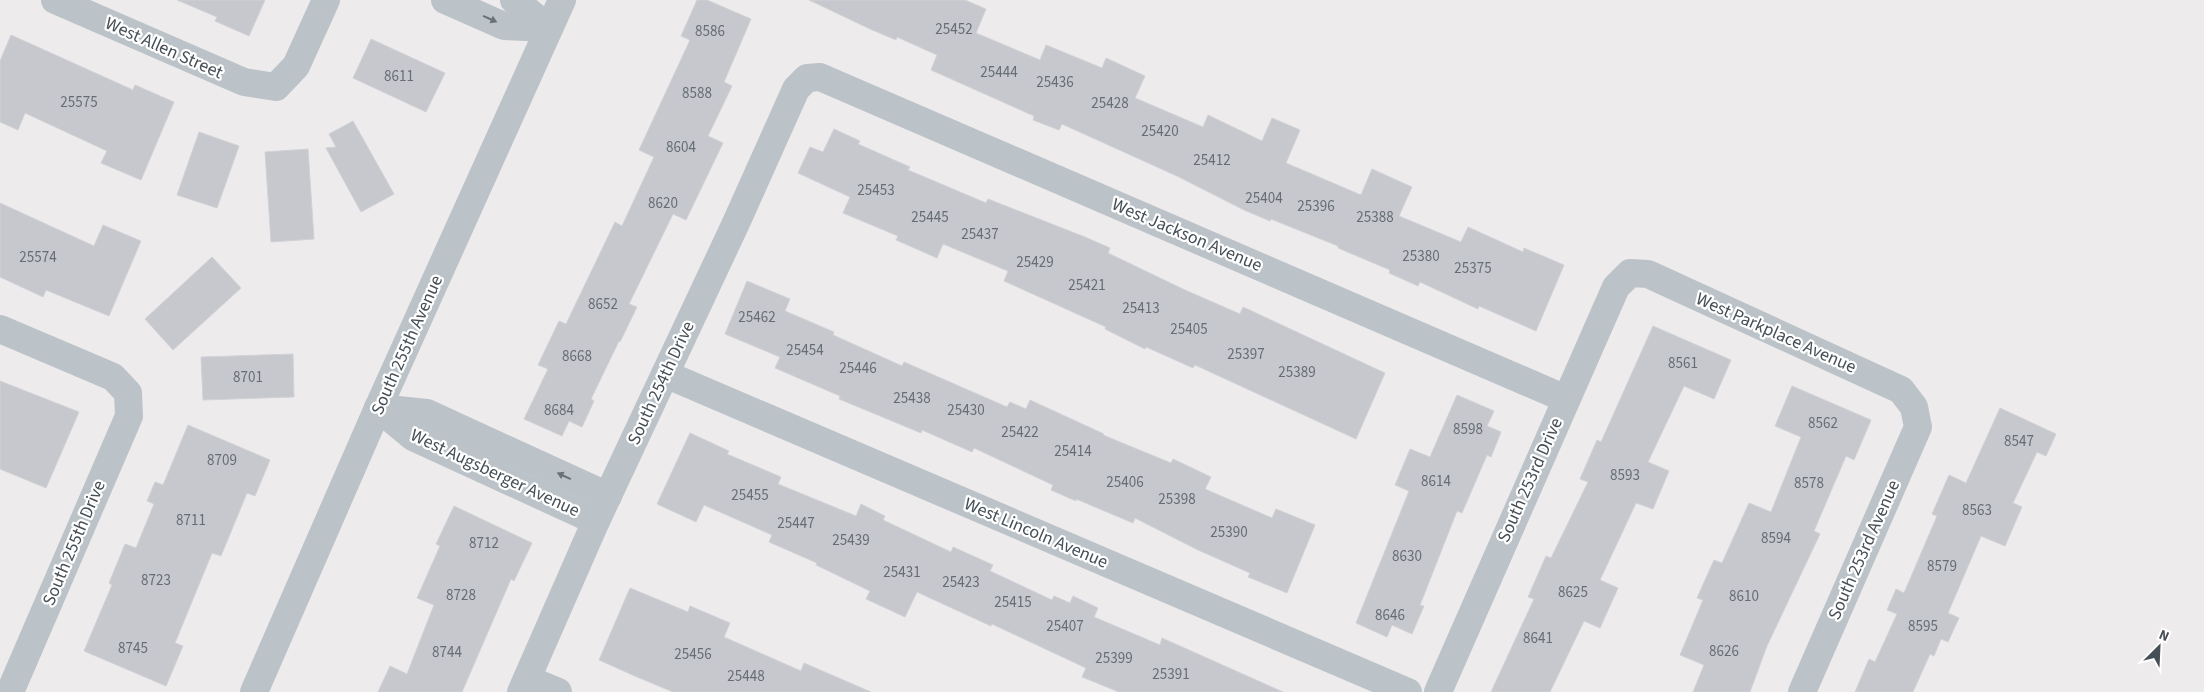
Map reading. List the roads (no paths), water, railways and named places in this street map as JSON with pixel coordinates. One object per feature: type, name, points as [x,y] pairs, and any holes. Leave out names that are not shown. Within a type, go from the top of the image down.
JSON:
[{"type":"street","name":"West Allen Street","points":[[55,0],[244,82],[276,87],[296,66],[326,0]]},
{"type":"street","points":[[446,0],[504,26],[550,28]]},
{"type":"street","points":[[514,0],[550,28]]},
{"type":"street","name":"South 255th Avenue","points":[[254,692],[378,408],[562,0]]},
{"type":"street","name":"West Jackson Avenue","points":[[807,78],[820,77],[1566,399]]},
{"type":"street","name":"South 254th Drive","points":[[524,685],[596,521],[736,223],[796,89],[807,78]]},
{"type":"street","name":"South 253rd Drive","points":[[1438,692],[1616,287],[1630,273]]},
{"type":"street","name":"West Parkplace Avenue","points":[[1630,273],[1648,274],[1901,390],[1914,407]]},
{"type":"street","name":"South 255th Drive","points":[[0,329],[113,378],[128,393],[129,416],[10,692]]},
{"type":"street","name":"West Lincoln Avenue","points":[[665,374],[1408,692]]},
{"type":"street","name":"South 253rd Avenue","points":[[1802,692],[1918,427],[1914,407]]},
{"type":"street","name":"West Augsberger Avenue","points":[[378,408],[427,413],[608,496]]},
{"type":"street","name":"West Augsberger Avenue","points":[[378,408],[413,437],[596,521]]},
{"type":"street","points":[[524,685],[558,692]]},
{"type":"street","points":[[0,690],[4,692]]}]
